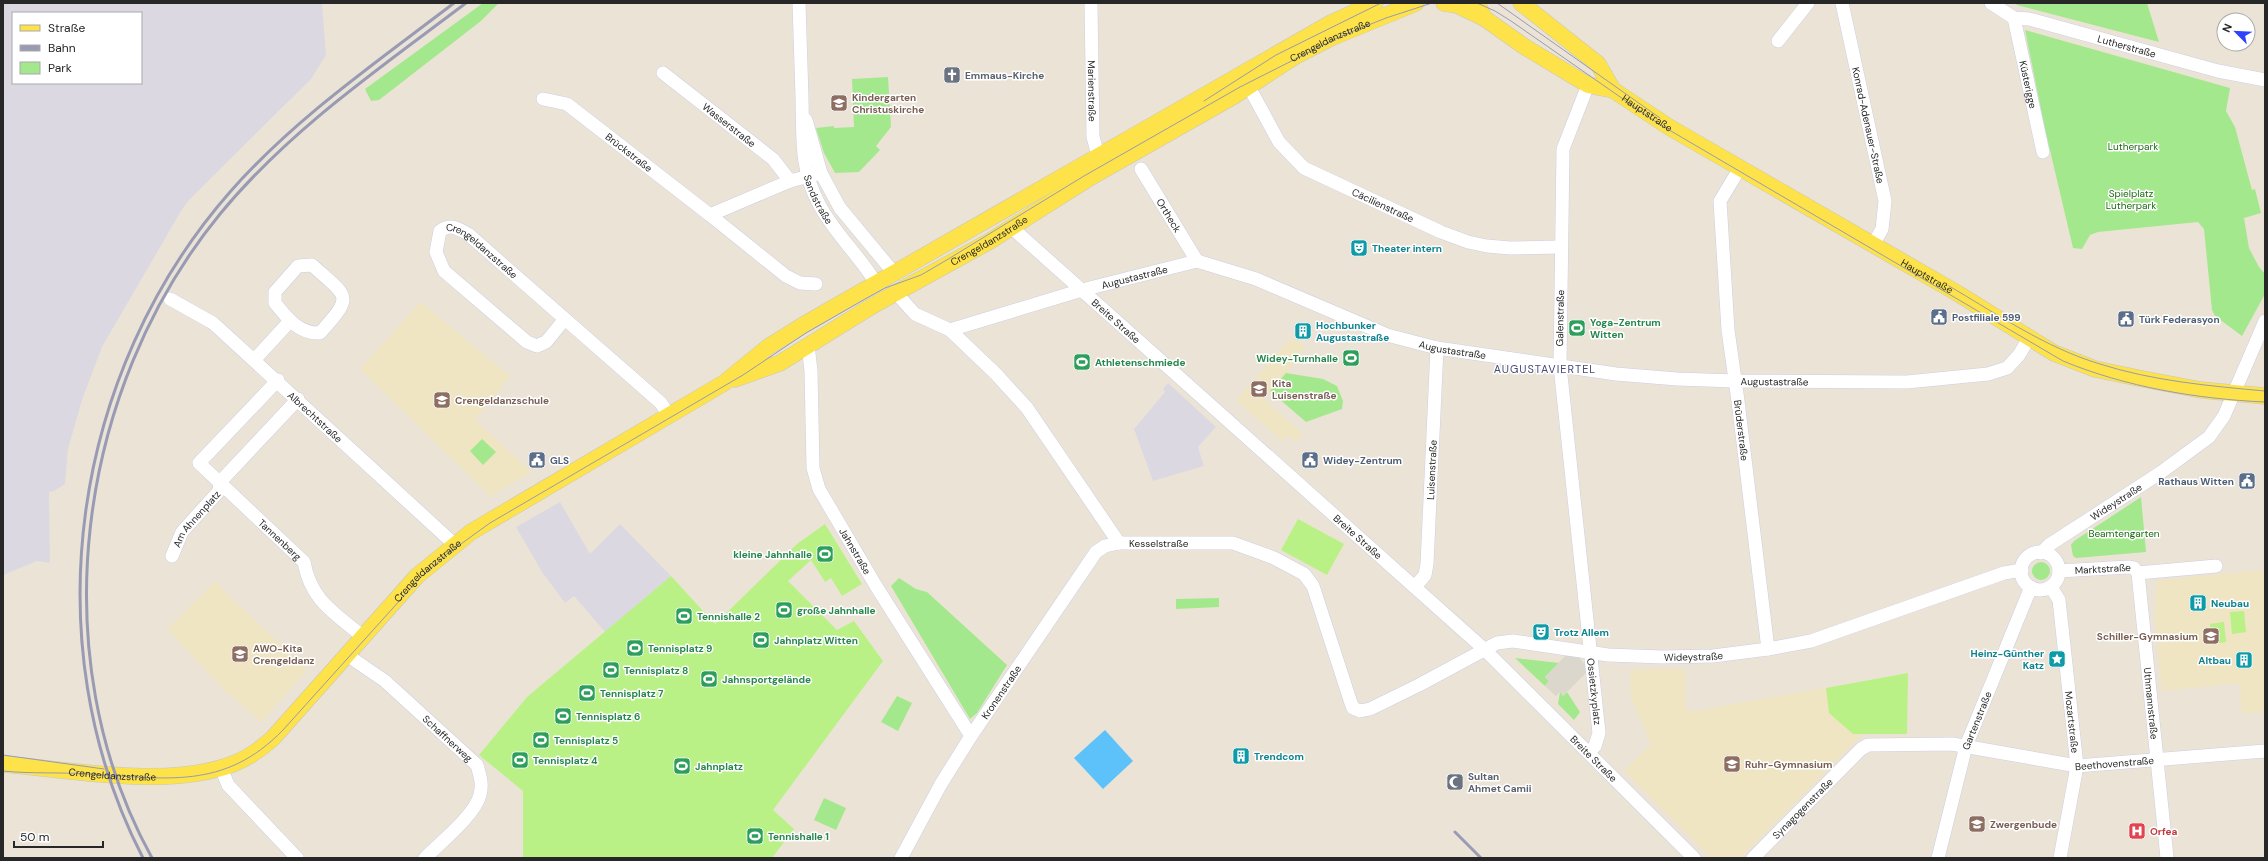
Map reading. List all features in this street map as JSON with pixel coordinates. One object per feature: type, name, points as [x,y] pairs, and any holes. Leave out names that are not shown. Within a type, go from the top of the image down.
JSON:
[{"type":"main road","name":"Crengeldanzstraße","points":[[724,383],[780,363],[808,345],[1011,227],[1244,82],[1331,23],[1375,3]]},
{"type":"main road","points":[[1444,3],[1457,5],[1484,18]]},
{"type":"main road","name":"Hauptstraße","points":[[1477,3],[1484,18],[1525,47],[1588,85],[1613,90],[1669,127],[1873,245],[2054,353],[2095,369],[2202,390],[2265,396]]},
{"type":"main road","name":"Crengeldanzstraße","points":[[3,764],[132,776],[187,775],[222,768],[251,756],[273,738],[417,576],[454,544],[520,502],[724,383],[768,347],[805,324],[981,221],[1098,155],[1244,82],[1271,71],[1320,43],[1413,4]]},
{"type":"main road","name":"Hauptstraße","points":[[1527,6],[1598,64],[1613,90]]},
{"type":"main road","points":[[981,221],[1011,227]]},
{"type":"main road","points":[[894,273],[896,294]]},
{"type":"main road","points":[[876,283],[896,294]]},
{"type":"main road","points":[[805,324],[808,345]]},
{"type":"street","name":"Sandstraße","points":[[799,3],[802,101],[801,141],[808,177],[819,205],[831,224],[863,261],[876,283]]},
{"type":"street","name":"Marienstraße","points":[[1091,3],[1094,137],[1098,155],[1091,177]]},
{"type":"street","points":[[1778,41],[1808,3]]},
{"type":"street","name":"Konrad-Adenauer-Straße","points":[[1842,3],[1885,201],[1882,229],[1873,245]]},
{"type":"street","name":"Lutherstraße","points":[[1992,3],[2014,18],[2029,19],[2218,71],[2265,80]]},
{"type":"street","name":"Küsterigge","points":[[2014,18],[2043,152]]},
{"type":"street","name":"Wasserstraße","points":[[663,73],[774,160],[790,181]]},
{"type":"street","name":"Cäcilienstraße","points":[[1244,82],[1280,142],[1304,168],[1441,232],[1468,242],[1487,246],[1510,248],[1561,247]]},
{"type":"street","name":"Galenstraße","points":[[1588,85],[1567,134],[1563,149],[1560,366],[1590,651]]},
{"type":"street","name":"Brückstraße","points":[[543,99],[567,104],[786,276],[800,283],[816,284]]},
{"type":"street","name":"Sandstraße","points":[[802,101],[810,139],[822,173],[843,214],[894,273]]},
{"type":"street","name":"Brüderstraße","points":[[1740,168],[1720,201],[1728,330],[1768,649]]},
{"type":"street","name":"Ortheck","points":[[1141,169],[1197,261]]},
{"type":"street","points":[[710,215],[790,181],[822,173]]},
{"type":"street","name":"Crengeldanzstraße","points":[[564,320],[546,342],[537,346],[527,342],[444,271],[436,252],[440,230],[446,227],[453,227],[468,234],[513,272],[564,320],[662,403],[669,416]]},
{"type":"street","name":"Breite Straße","points":[[1011,227],[1484,649],[1694,858]]},
{"type":"street","name":"Augustastraße","points":[[950,330],[1082,290],[1197,261],[1256,279],[1382,333],[1437,348],[1560,366],[1677,379],[1735,381],[1908,382],[1988,374],[2007,368],[2020,355],[2030,338]]},
{"type":"street","points":[[298,266],[312,266],[342,293],[344,302],[340,311],[320,333],[309,333],[290,321],[275,303],[276,292],[298,266]]},
{"type":"street","points":[[896,294],[915,314],[950,330]]},
{"type":"street","name":"Albrechtstraße","points":[[170,299],[213,323],[255,359],[454,544]]},
{"type":"street","points":[[255,359],[290,321]]},
{"type":"street","name":"Wideystraße","points":[[2041,553],[2049,545],[2199,446],[2221,423],[2265,321]]},
{"type":"street","name":"Kesselstraße","points":[[950,330],[996,374],[1027,408],[1119,543],[1233,544],[1274,558],[1304,574],[1313,586],[1353,708],[1360,711],[1370,709]]},
{"type":"street","name":"Jahnstraße","points":[[808,345],[811,370],[813,468],[819,489],[876,586],[971,736]]},
{"type":"street","name":"Luisenstraße","points":[[1415,587],[1425,575],[1427,564],[1437,348]]},
{"type":"street","name":"Tannenberg","points":[[278,380],[199,463],[304,562],[307,579],[317,597],[363,637]]},
{"type":"street","points":[[220,482],[298,399]]},
{"type":"street","name":"Am Ahnenplatz","points":[[172,556],[182,532],[219,491],[220,482]]},
{"type":"street","name":"Kronenstraße","points":[[901,858],[941,784],[971,736],[1096,552],[1105,546],[1119,543]]},
{"type":"street","points":[[2041,553],[2052,557],[2058,564],[2059,571],[2057,580],[2051,587],[2039,590],[2031,587],[2025,581],[2022,570],[2025,561],[2030,556],[2041,553]]},
{"type":"street","name":"Marktstraße","points":[[2059,571],[2128,567],[2134,568],[2138,573],[2216,566]]},
{"type":"street","name":"Wideystraße","points":[[1370,709],[1467,660],[1496,643],[1514,641],[1590,651],[1608,655],[1662,657],[1713,656],[1768,649],[1810,641],[2004,573],[2022,570]]},
{"type":"street","name":"Uthmannstraße","points":[[2138,573],[2167,858]]},
{"type":"street","name":"Gartenstraße","points":[[1938,858],[1966,746],[2031,587]]},
{"type":"street","name":"Mozartstraße","points":[[2051,587],[2059,600],[2077,766],[2060,858]]},
{"type":"street","name":"Ossietzkyplatz","points":[[1589,752],[1595,746],[1599,733],[1590,651]]},
{"type":"street","name":"Schaffnerweg","points":[[347,655],[385,681],[477,765],[482,781],[480,797],[472,810],[425,858]]},
{"type":"street","name":"Synagogenstraße","points":[[1754,858],[1862,749],[1868,745],[1966,746]]},
{"type":"street","name":"Beethovenstraße","points":[[1966,746],[2077,766],[2265,751]]},
{"type":"street","points":[[222,768],[228,785],[297,858]]},
{"type":"shaded area","points":[[3,3],[322,3],[326,55],[311,79],[189,200],[181,211],[102,347],[82,400],[68,449],[65,484],[54,491],[49,492],[50,563],[37,561],[3,575]]},
{"type":"shaded area","name":"Crengeldanzschule","points":[[420,302],[510,376],[475,420],[532,472],[490,496],[360,369]]},
{"type":"shaded area","name":"Kita Luisenstraße","points":[[1290,338],[1306,345],[1297,360],[1264,399],[1303,434],[1296,442],[1287,435],[1282,441],[1236,400]]},
{"type":"shaded area","points":[[1168,383],[1216,427],[1198,447],[1204,466],[1153,481],[1134,429],[1165,392],[1163,389]]},
{"type":"shaded area","points":[[560,502],[590,554],[620,524],[671,576],[605,632],[574,596],[565,603],[542,572],[516,527]]},
{"type":"shaded area","name":"Schiller-Gymnasium","points":[[2265,570],[2265,711],[2242,714],[2239,683],[2162,691],[2155,622],[2157,580]]},
{"type":"shaded area","name":"AWO-Kita Crengeldanz","points":[[215,582],[307,670],[261,722],[221,687],[167,629]]},
{"type":"shaded area","points":[[1566,655],[1578,656],[1589,670],[1563,696],[1560,692],[1556,696],[1545,686],[1549,681],[1545,677]]},
{"type":"shaded area","name":"Ruhr-Gymnasium","points":[[1685,669],[1686,711],[1695,711],[1908,673],[1907,734],[1863,734],[1740,858],[1711,858],[1624,771],[1651,744],[1631,698],[1630,670]]},
{"type":"green space","points":[[483,3],[499,3],[481,21],[379,100],[371,101],[365,89]]},
{"type":"green space","points":[[2015,3],[2147,3],[2159,42],[2017,5]]},
{"type":"green space","name":"Lutherpark","points":[[2025,30],[2230,88],[2226,111],[2235,127],[2252,190],[2255,189],[2261,213],[2244,218],[2249,248],[2259,267],[2265,274],[2265,294],[2242,336],[2215,316],[2212,310],[2204,229],[2198,222],[2098,232],[2090,235],[2082,249],[2073,248],[2045,129]]},
{"type":"green space","points":[[888,77],[891,127],[876,146],[880,150],[859,172],[835,173],[824,153],[816,128],[834,126],[834,128],[854,127],[852,79]]},
{"type":"green space","points":[[1286,373],[1323,379],[1337,386],[1343,401],[1342,409],[1306,422],[1270,391]]},
{"type":"green space","points":[[482,439],[496,452],[483,465],[470,451]]},
{"type":"green space","name":"Beamtengarten","points":[[2141,497],[2146,552],[2076,558],[2073,556],[2071,545],[2074,541]]},
{"type":"green space","points":[[1298,519],[1344,544],[1327,575],[1281,550]]},
{"type":"green space","name":"Jahnsportgelände","points":[[825,524],[862,584],[842,596],[831,578],[825,582],[811,560],[788,581],[837,630],[854,621],[883,661],[773,810],[794,829],[772,858],[523,858],[523,791],[479,755],[527,697],[671,576],[715,624],[797,544]]},
{"type":"green space","points":[[2041,562],[2047,565],[2050,571],[2047,577],[2041,580],[2035,577],[2032,571],[2035,565]]},
{"type":"green space","points":[[899,578],[916,589],[927,592],[1007,665],[977,713],[970,719],[891,586]]},
{"type":"green space","points":[[1219,598],[1219,607],[1176,609],[1176,599]]},
{"type":"green space","points":[[2244,611],[2246,632],[2232,634],[2230,612]]},
{"type":"green space","points":[[2224,622],[2226,642],[2212,644],[2210,624]]},
{"type":"green space","points":[[1515,658],[1559,663],[1545,677],[1549,681],[1545,686]]},
{"type":"green space","points":[[1908,673],[1907,734],[1853,734],[1829,713],[1826,688]]},
{"type":"green space","points":[[1560,692],[1563,696],[1567,692],[1580,712],[1574,720],[1558,704]]},
{"type":"green space","points":[[897,696],[912,703],[898,731],[881,722]]},
{"type":"green space","points":[[824,798],[846,808],[836,830],[814,820]]},
{"type":"water","points":[[1105,730],[1133,761],[1103,789],[1074,758]]},
{"type":"tram line","points":[[1204,101],[1276,55],[1381,3]]},
{"type":"tram line","points":[[3,771],[168,778],[216,772],[238,763],[261,750],[283,730],[420,578],[447,554],[490,523],[743,375],[806,333],[885,288],[921,275],[1084,176],[1240,87],[1341,36],[1386,18],[1432,3]]},
{"type":"tram line","points":[[1477,3],[1495,11],[1511,21],[1659,124],[2063,361],[2137,385],[2188,395],[2265,402]]},
{"type":"tram line","points":[[1497,3],[1660,118]]},
{"type":"tram line","points":[[1949,286],[2041,340],[2100,364],[2161,379],[2265,391]]},
{"type":"tram line","points":[[3,755],[104,769]]},
{"type":"railway","points":[[143,858],[108,775],[88,689],[80,600],[86,512],[104,425],[134,342],[176,263],[230,192],[255,165],[309,115],[366,69],[454,3]]},
{"type":"railway","points":[[152,858],[117,780],[96,697],[87,612],[90,527],[106,442],[133,361],[171,284],[220,214],[247,183],[305,127],[369,76],[466,3]]},
{"type":"railway","points":[[1455,832],[1481,858]]},
{"type":"place","name":"Emmaus-Kirche","points":[[952,75]]},
{"type":"place","name":"Kindergarten Christuskirche","points":[[839,103]]},
{"type":"place","name":"Theater intern","points":[[1359,248]]},
{"type":"place","name":"Postfiliale 599","points":[[1939,317]]},
{"type":"place","name":"Türk Federasyon","points":[[2126,319]]},
{"type":"place","name":"Yoga-Zentrum Witten","points":[[1577,328]]},
{"type":"place","name":"Hochbunker Augustastraße","points":[[1303,331]]},
{"type":"place","name":"Widey-Turnhalle","points":[[1351,358]]},
{"type":"place","name":"Athletenschmiede","points":[[1082,362]]},
{"type":"place","name":"Kita Luisenstraße","points":[[1259,389]]},
{"type":"place","name":"Crengeldanzschule","points":[[442,400]]},
{"type":"place","name":"GLS","points":[[537,460]]},
{"type":"place","name":"Widey-Zentrum","points":[[1310,460]]},
{"type":"place","name":"Rathaus Witten","points":[[2247,481]]},
{"type":"place","name":"kleine Jahnhalle","points":[[825,554]]},
{"type":"place","name":"Neubau","points":[[2198,603]]},
{"type":"place","name":"große Jahnhalle","points":[[784,610]]},
{"type":"place","name":"Tennishalle 2","points":[[684,616]]},
{"type":"place","name":"Trotz Allem","points":[[1541,632]]},
{"type":"place","name":"Schiller-Gymnasium","points":[[2211,636]]},
{"type":"place","name":"Jahnplatz Witten","points":[[761,640]]},
{"type":"place","name":"Tennisplatz 9","points":[[635,648]]},
{"type":"place","name":"AWO-Kita Crengeldanz","points":[[240,654]]},
{"type":"place","name":"Heinz-Günther Katz","points":[[2057,659]]},
{"type":"place","name":"Altbau","points":[[2244,660]]},
{"type":"place","name":"Tennisplatz 8","points":[[611,670]]},
{"type":"place","name":"Jahnsportgelände","points":[[709,679]]},
{"type":"place","name":"Tennisplatz 7","points":[[587,693]]},
{"type":"place","name":"Tennisplatz 6","points":[[563,716]]},
{"type":"place","name":"Tennisplatz 5","points":[[541,740]]},
{"type":"place","name":"Trendcom","points":[[1241,756]]},
{"type":"place","name":"Tennisplatz 4","points":[[520,760]]},
{"type":"place","name":"Ruhr-Gymnasium","points":[[1732,764]]},
{"type":"place","name":"Jahnplatz","points":[[682,766]]},
{"type":"place","name":"Sultan Ahmet Camii","points":[[1455,782]]},
{"type":"place","name":"Zwergenbude","points":[[1977,824]]},
{"type":"place","name":"Orfea","points":[[2137,831]]},
{"type":"place","name":"Tennishalle 1","points":[[755,836]]},
{"type":"district","name":"AUGUSTAVIERTEL","points":[[1545,369]]},
{"type":"park label","name":"Spielplatz Lutherpark","points":[[2131,198]]}]
